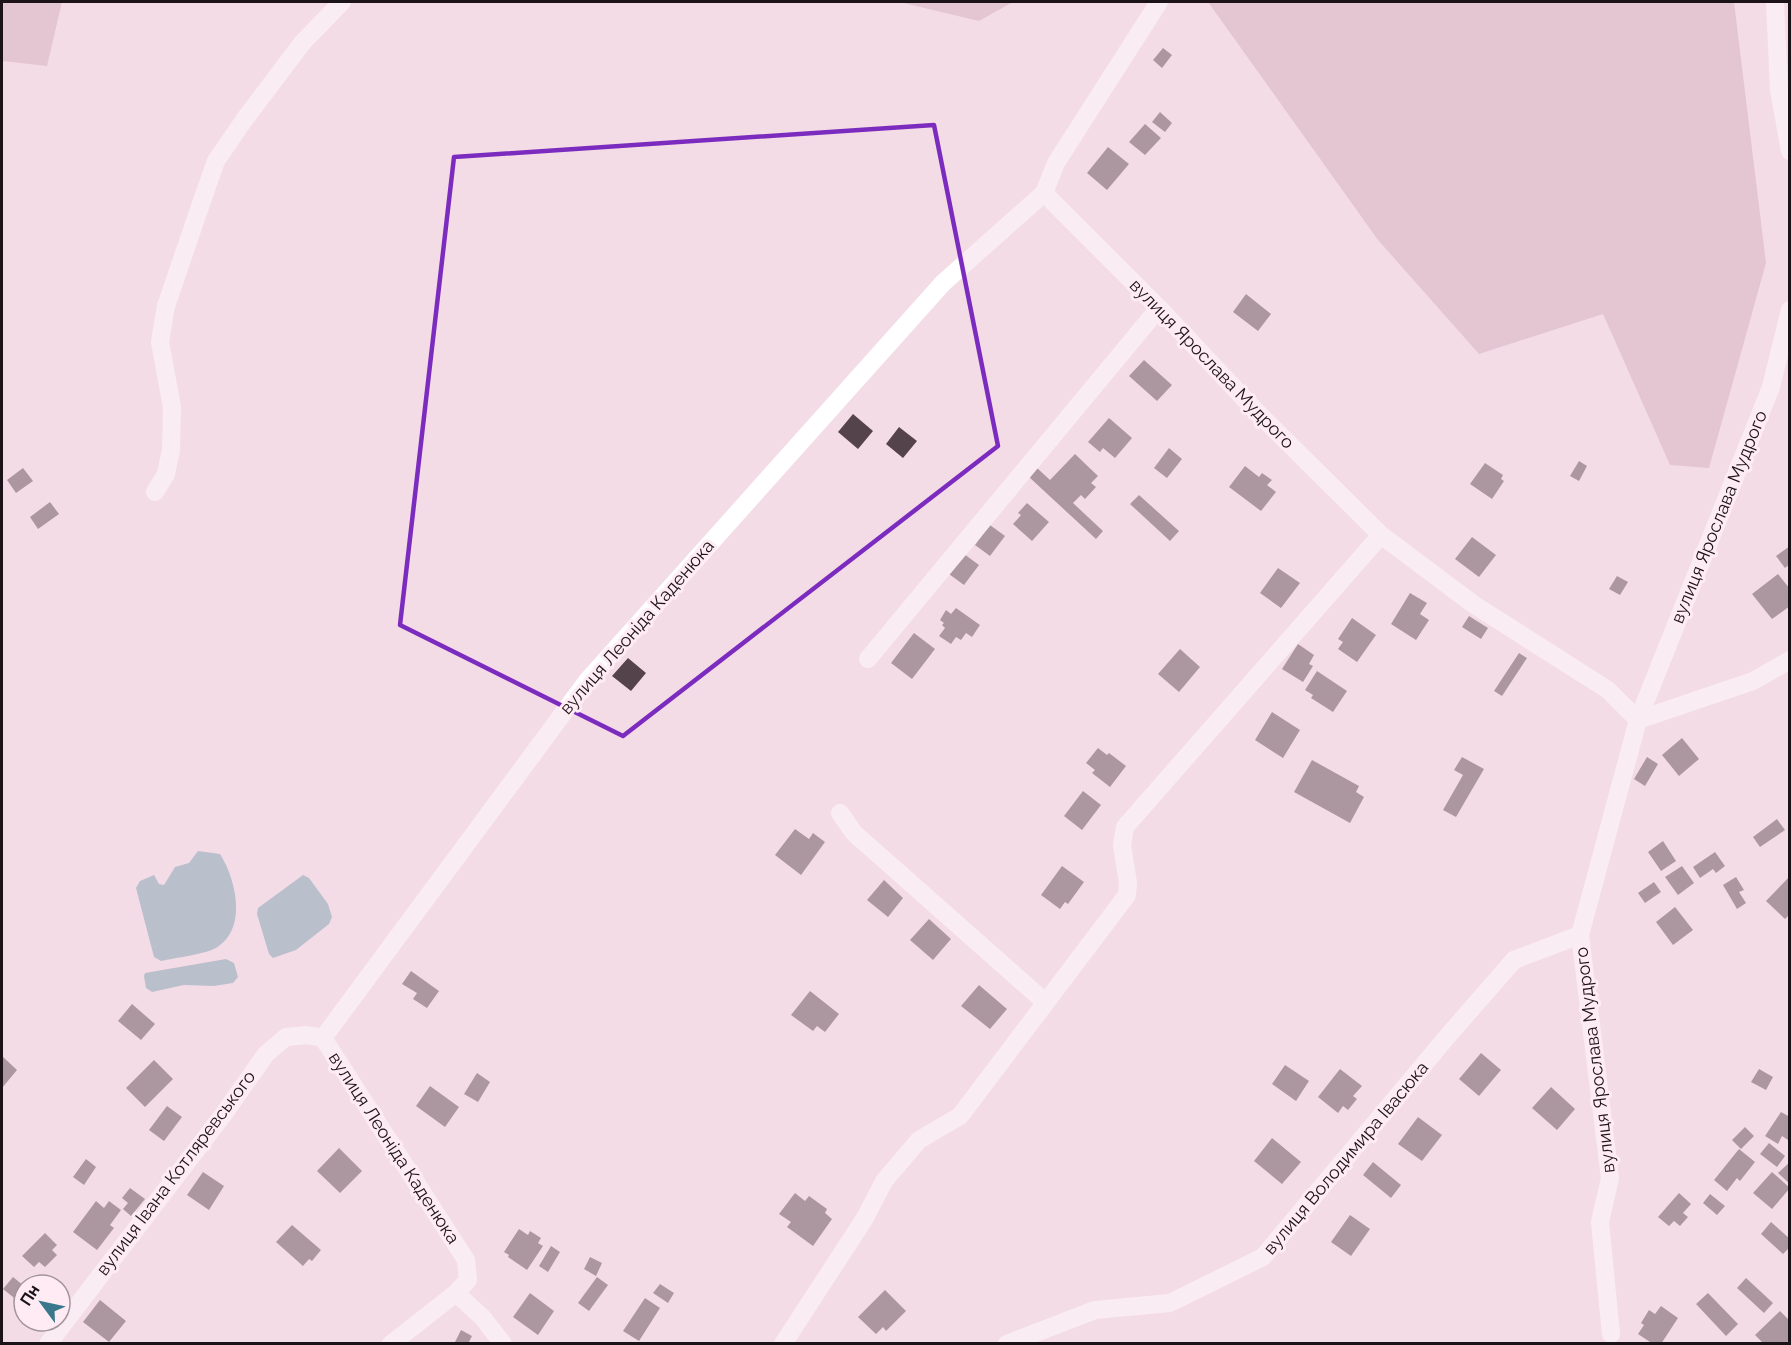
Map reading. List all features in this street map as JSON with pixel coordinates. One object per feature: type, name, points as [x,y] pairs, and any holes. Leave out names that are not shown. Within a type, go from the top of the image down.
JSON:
[{"type":"street","points":[[155,492],[166,474],[171,450],[172,407],[160,342],[164,315],[216,161],[303,42],[342,2]]},
{"type":"street","name":"вулиця Леоніда Каденюка","points":[[391,1344],[456,1293],[468,1280],[466,1260],[323,1038],[587,681],[943,283],[1044,193],[1056,163],[1159,2]]},
{"type":"street","points":[[1775,2],[1779,90],[1790,151]]},
{"type":"street","name":"вулиця Ярослава Мудрого","points":[[1044,193],[1159,308],[1254,409],[1381,535],[1473,604],[1608,690],[1638,720]]},
{"type":"street","points":[[868,658],[1159,308]]},
{"type":"street","name":"вулиця Ярослава Мудрого","points":[[1612,1340],[1600,1222],[1610,1178],[1580,935],[1638,720],[1771,387],[1790,310]]},
{"type":"street","points":[[783,1344],[865,1218],[884,1180],[919,1140],[960,1116],[1127,895],[1128,883],[1122,845],[1125,827],[1381,535]]},
{"type":"street","points":[[1638,720],[1753,681],[1790,660]]},
{"type":"street","points":[[840,813],[854,833],[1045,1002]]},
{"type":"street","name":"вулиця Володимира Івасюка","points":[[1007,1344],[1095,1310],[1170,1304],[1263,1257],[1514,960],[1580,935]]},
{"type":"street","name":"вулиця Івана Котляревського","points":[[48,1344],[266,1054],[286,1037],[296,1035],[323,1038]]},
{"type":"street","points":[[456,1293],[483,1318],[503,1344]]},
{"type":"highlighted area","points":[[934,125],[998,446],[623,736],[400,625],[454,157]]},
{"type":"shaded area","points":[[2,2],[62,2],[47,66],[2,61]]},
{"type":"shaded area","points":[[899,2],[1013,2],[979,21]]},
{"type":"shaded area","points":[[1208,2],[1734,2],[1766,263],[1709,468],[1670,465],[1603,314],[1479,354],[1378,240]]},
{"type":"water","points":[[198,851],[220,854],[226,864],[236,903],[236,916],[232,929],[226,940],[216,948],[161,961],[154,957],[136,888],[140,881],[154,875],[159,884],[164,885],[175,867],[189,863]]},
{"type":"water","points":[[303,875],[309,878],[328,904],[332,917],[329,924],[296,950],[273,958],[269,954],[257,914],[258,908]]},
{"type":"water","points":[[226,959],[234,963],[238,977],[233,983],[214,986],[184,985],[152,992],[146,988],[145,973]]},
{"type":"building","points":[[1163,48],[1172,55],[1162,68],[1153,60]]},
{"type":"building","points":[[1160,112],[1172,123],[1165,132],[1152,122]]},
{"type":"building","points":[[1145,124],[1161,138],[1145,155],[1129,142]]},
{"type":"building","points":[[1108,147],[1129,164],[1107,190],[1087,173]]},
{"type":"building","points":[[1246,294],[1271,314],[1258,331],[1233,312]]},
{"type":"building","points":[[1144,360],[1172,385],[1157,401],[1129,376]]},
{"type":"building","points":[[853,414],[873,431],[858,449],[838,432]]},
{"type":"building","points":[[1109,418],[1132,438],[1115,458],[1103,448],[1100,452],[1088,442]]},
{"type":"building","points":[[899,427],[917,441],[903,458],[886,444]]},
{"type":"building","points":[[1169,448],[1182,459],[1167,478],[1154,468]]},
{"type":"building","points":[[1075,454],[1098,476],[1091,483],[1096,487],[1085,499],[1081,495],[1073,503],[1103,531],[1096,539],[1029,477],[1037,468],[1050,480]]},
{"type":"building","points":[[1579,461],[1587,466],[1579,481],[1570,476]]},
{"type":"building","points":[[1485,463],[1503,475],[1501,479],[1504,481],[1492,499],[1470,484]]},
{"type":"building","points":[[1245,466],[1259,477],[1262,473],[1272,480],[1267,485],[1276,492],[1261,511],[1229,487]]},
{"type":"building","points":[[23,468],[33,481],[16,493],[7,480]]},
{"type":"building","points":[[1139,495],[1179,531],[1170,541],[1130,504]]},
{"type":"building","points":[[50,502],[59,514],[38,529],[30,517]]},
{"type":"building","points":[[1027,503],[1049,522],[1032,541],[1013,524],[1021,515],[1018,513]]},
{"type":"building","points":[[990,525],[1005,536],[990,556],[975,545]]},
{"type":"building","points":[[1472,537],[1496,555],[1479,577],[1455,559]]},
{"type":"building","points":[[1790,546],[1790,564],[1785,568],[1776,556]]},
{"type":"building","points":[[964,554],[979,565],[964,585],[949,574]]},
{"type":"building","points":[[1278,568],[1300,583],[1281,608],[1260,593]]},
{"type":"building","points":[[1778,574],[1790,589],[1790,606],[1772,619],[1752,594]]},
{"type":"building","points":[[1617,576],[1628,582],[1620,595],[1609,589]]},
{"type":"building","points":[[1410,593],[1427,603],[1420,614],[1429,620],[1416,640],[1391,624]]},
{"type":"building","points":[[956,608],[980,625],[972,637],[966,633],[961,640],[956,637],[951,644],[939,636],[945,628],[942,625],[944,623],[940,620],[946,610],[951,614]]},
{"type":"building","points":[[1469,616],[1488,628],[1481,639],[1462,627]]},
{"type":"building","points":[[1352,618],[1376,635],[1357,662],[1338,649],[1343,642],[1338,639]]},
{"type":"building","points":[[914,633],[935,649],[912,679],[891,663]]},
{"type":"building","points":[[1298,644],[1314,655],[1309,664],[1313,666],[1303,682],[1282,669]]},
{"type":"building","points":[[1180,649],[1200,667],[1179,692],[1158,674]]},
{"type":"building","points":[[1519,653],[1527,658],[1502,696],[1494,691]]},
{"type":"building","points":[[628,658],[646,673],[631,691],[612,676]]},
{"type":"building","points":[[1317,671],[1347,691],[1333,712],[1311,698],[1313,695],[1305,690]]},
{"type":"building","points":[[1272,712],[1300,730],[1283,758],[1255,740]]},
{"type":"building","points":[[1682,738],[1699,759],[1679,776],[1662,755]]},
{"type":"building","points":[[1098,748],[1126,766],[1110,787],[1092,773],[1095,770],[1086,763]]},
{"type":"building","points":[[1462,757],[1484,769],[1456,817],[1443,810],[1463,775],[1454,770]]},
{"type":"building","points":[[1647,757],[1658,764],[1645,786],[1634,779]]},
{"type":"building","points":[[1312,760],[1359,786],[1356,792],[1364,797],[1350,823],[1294,792]]},
{"type":"building","points":[[1083,791],[1101,805],[1082,830],[1064,816]]},
{"type":"building","points":[[1777,819],[1785,830],[1760,847],[1753,837]]},
{"type":"building","points":[[795,829],[809,839],[813,833],[825,842],[801,875],[775,855]]},
{"type":"building","points":[[1663,841],[1676,861],[1661,871],[1648,852]]},
{"type":"building","points":[[1715,852],[1725,866],[1716,873],[1713,869],[1700,878],[1693,867]]},
{"type":"building","points":[[1062,866],[1084,882],[1068,904],[1065,902],[1060,909],[1041,895]]},
{"type":"building","points":[[1682,866],[1694,883],[1678,895],[1665,877]]},
{"type":"building","points":[[1790,876],[1790,914],[1785,919],[1766,901]]},
{"type":"building","points":[[1736,877],[1744,890],[1739,892],[1746,903],[1737,909],[1723,885]]},
{"type":"building","points":[[884,880],[903,898],[888,917],[867,900]]},
{"type":"building","points":[[1654,882],[1661,892],[1645,903],[1638,893]]},
{"type":"building","points":[[1675,907],[1693,930],[1673,945],[1656,922]]},
{"type":"building","points":[[929,919],[951,939],[933,960],[910,940]]},
{"type":"building","points":[[411,971],[439,991],[427,1008],[413,999],[417,993],[402,984]]},
{"type":"building","points":[[979,985],[1007,1009],[990,1029],[961,1006]]},
{"type":"building","points":[[810,991],[839,1014],[825,1032],[817,1026],[813,1031],[791,1015]]},
{"type":"building","points":[[132,1004],[155,1024],[141,1040],[118,1021]]},
{"type":"building","points":[[1481,1053],[1501,1070],[1479,1096],[1459,1079]]},
{"type":"building","points":[[2,1056],[17,1070],[2,1088]]},
{"type":"building","points":[[154,1060],[173,1079],[145,1107],[126,1088]]},
{"type":"building","points":[[1285,1065],[1309,1081],[1296,1101],[1272,1084]]},
{"type":"building","points":[[1340,1069],[1362,1086],[1353,1096],[1357,1099],[1348,1110],[1343,1106],[1338,1113],[1318,1097]]},
{"type":"building","points":[[1759,1069],[1773,1077],[1766,1090],[1751,1082]]},
{"type":"building","points":[[477,1073],[490,1082],[478,1102],[464,1094]]},
{"type":"building","points":[[430,1086],[459,1107],[445,1127],[416,1106]]},
{"type":"building","points":[[1551,1087],[1575,1109],[1557,1130],[1532,1108]]},
{"type":"building","points":[[167,1106],[182,1117],[164,1141],[149,1130]]},
{"type":"building","points":[[1781,1112],[1790,1117],[1788,1130],[1790,1138],[1788,1140],[1782,1136],[1778,1144],[1765,1136]]},
{"type":"building","points":[[1418,1117],[1442,1135],[1422,1161],[1398,1144]]},
{"type":"building","points":[[1745,1127],[1754,1136],[1741,1149],[1732,1140]]},
{"type":"building","points":[[1272,1138],[1301,1162],[1282,1184],[1254,1161]]},
{"type":"building","points":[[1769,1143],[1785,1156],[1777,1167],[1760,1154]]},
{"type":"building","points":[[339,1148],[362,1171],[340,1193],[317,1171]]},
{"type":"building","points":[[1739,1149],[1755,1162],[1740,1181],[1737,1178],[1727,1191],[1714,1180]]},
{"type":"building","points":[[86,1159],[96,1167],[84,1185],[73,1177]]},
{"type":"building","points":[[1373,1162],[1401,1185],[1391,1198],[1363,1175]]},
{"type":"building","points":[[1790,1162],[1790,1184],[1778,1173]]},
{"type":"building","points":[[203,1172],[224,1186],[209,1210],[187,1195]]},
{"type":"building","points":[[1772,1172],[1790,1188],[1772,1209],[1753,1193]]},
{"type":"building","points":[[130,1188],[145,1199],[131,1216],[123,1209],[128,1203],[122,1198]]},
{"type":"building","points":[[795,1193],[805,1201],[809,1196],[827,1209],[825,1213],[832,1219],[813,1246],[787,1227],[791,1222],[779,1214]]},
{"type":"building","points":[[1679,1193],[1691,1204],[1683,1213],[1688,1217],[1680,1226],[1674,1221],[1669,1226],[1658,1217]]},
{"type":"building","points":[[1710,1194],[1725,1206],[1717,1215],[1703,1203]]},
{"type":"building","points":[[96,1201],[104,1208],[109,1201],[121,1210],[110,1225],[114,1228],[97,1250],[73,1232]]},
{"type":"building","points":[[1350,1215],[1370,1229],[1351,1256],[1331,1242]]},
{"type":"building","points":[[1771,1222],[1790,1239],[1790,1247],[1783,1254],[1761,1234]]},
{"type":"building","points":[[292,1225],[321,1250],[312,1261],[309,1259],[303,1266],[276,1242]]},
{"type":"building","points":[[519,1229],[528,1235],[530,1231],[541,1238],[538,1243],[543,1246],[527,1270],[504,1252]]},
{"type":"building","points":[[45,1233],[57,1245],[52,1250],[57,1255],[45,1267],[39,1262],[34,1267],[22,1256]]},
{"type":"building","points":[[551,1246],[560,1252],[548,1272],[539,1266]]},
{"type":"building","points":[[590,1257],[602,1263],[596,1276],[584,1269]]},
{"type":"building","points":[[597,1277],[608,1285],[589,1311],[578,1303]]},
{"type":"building","points":[[12,1278],[12,1296],[3,1289]]},
{"type":"building","points":[[1746,1278],[1773,1303],[1764,1313],[1737,1288]]},
{"type":"building","points":[[660,1284],[674,1293],[668,1303],[653,1293]]},
{"type":"building","points":[[885,1290],[906,1311],[886,1331],[883,1327],[876,1334],[858,1317]]},
{"type":"building","points":[[530,1293],[554,1311],[538,1335],[513,1317]]},
{"type":"building","points":[[1708,1293],[1738,1324],[1726,1336],[1696,1304]]},
{"type":"building","points":[[645,1298],[660,1308],[639,1341],[623,1331]]},
{"type":"building","points":[[100,1300],[126,1321],[109,1342],[83,1322]]},
{"type":"building","points":[[1661,1306],[1678,1318],[1661,1344],[1653,1344],[1638,1334],[1644,1325],[1641,1323],[1649,1310],[1655,1314]]},
{"type":"building","points":[[1780,1311],[1790,1321],[1790,1339],[1785,1344],[1764,1344],[1755,1335]]},
{"type":"building","points":[[461,1330],[472,1336],[468,1344],[454,1344]]}]
